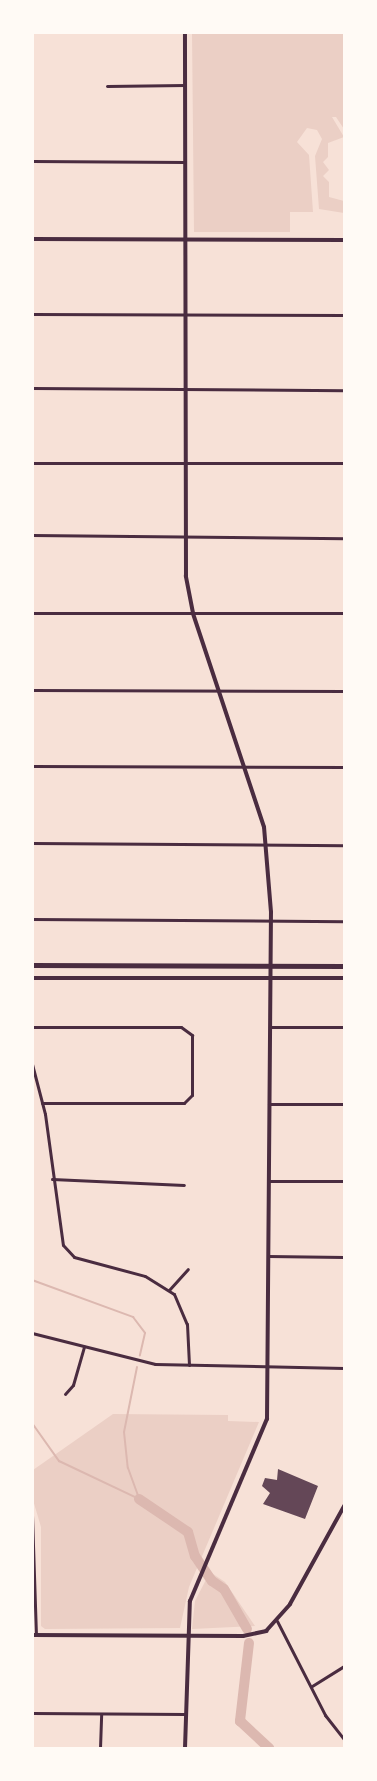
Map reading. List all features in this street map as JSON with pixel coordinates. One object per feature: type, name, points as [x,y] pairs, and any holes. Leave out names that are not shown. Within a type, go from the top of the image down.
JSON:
[{"type":"main road","points":[[32,965],[344,966]]},
{"type":"main road","points":[[32,978],[344,978]]},
{"type":"street","points":[[185,32],[186,576],[193,613],[246,768],[268,845],[270,922],[267,1366],[264,1430],[188,1609],[185,1748]]},
{"type":"street","points":[[107,86],[184,85]]},
{"type":"street","points":[[32,161],[185,162]]},
{"type":"street","points":[[32,239],[344,240]]},
{"type":"street","points":[[32,314],[344,315]]},
{"type":"street","points":[[32,388],[344,390]]},
{"type":"street","points":[[32,463],[344,463]]},
{"type":"street","points":[[32,535],[344,538]]},
{"type":"street","points":[[32,613],[344,613]]},
{"type":"street","points":[[32,690],[344,691]]},
{"type":"street","points":[[32,766],[344,767]]},
{"type":"street","points":[[32,843],[344,846]]},
{"type":"street","points":[[32,919],[344,921]]},
{"type":"street","points":[[32,1027],[181,1027],[192,1035],[192,1095],[184,1103],[42,1104]]},
{"type":"street","points":[[270,1027],[344,1027]]},
{"type":"street","points":[[32,1064],[42,1104],[60,1238],[68,1252],[145,1276],[169,1290],[184,1313],[189,1365]]},
{"type":"street","points":[[269,1104],[344,1104]]},
{"type":"street","points":[[52,1179],[184,1185]]},
{"type":"street","points":[[268,1181],[344,1181]]},
{"type":"street","points":[[268,1256],[344,1257]]},
{"type":"street","points":[[169,1290],[188,1269]]},
{"type":"street","points":[[32,1333],[141,1362],[189,1365],[344,1368]]},
{"type":"street","points":[[65,1394],[74,1386],[84,1347]]},
{"type":"street","points":[[32,1515],[34,1635],[255,1635],[278,1621],[344,1506]]},
{"type":"street","points":[[278,1621],[325,1715],[344,1739]]},
{"type":"street","points":[[312,1686],[344,1666]]},
{"type":"street","points":[[32,1713],[185,1714]]},
{"type":"street","points":[[100,1748],[101,1714]]},
{"type":"shaded area","points":[[192,33],[344,33],[344,129],[336,117],[332,117],[344,137],[328,143],[328,157],[323,162],[329,170],[323,176],[329,182],[329,197],[344,201],[344,213],[319,209],[315,156],[322,139],[317,130],[307,128],[297,142],[309,155],[313,212],[290,212],[290,232],[194,232]]},
{"type":"shaded area","points":[[113,1414],[228,1415],[228,1421],[259,1422],[189,1587],[180,1628],[45,1629],[41,1626],[41,1527],[33,1500],[33,1470]]},
{"type":"shaded area","points":[[210,1572],[225,1582],[255,1626],[192,1629],[195,1601]]},
{"type":"building","points":[[278,1469],[318,1486],[305,1519],[263,1504],[270,1493],[262,1486],[265,1478],[277,1480]]},
{"type":"waterway","points":[[32,1280],[133,1317],[145,1333],[140,1355]]},
{"type":"waterway","points":[[137,1367],[124,1432],[128,1468],[139,1499]]},
{"type":"waterway","points":[[32,1423],[59,1461],[139,1499]]},
{"type":"waterway","points":[[139,1499],[188,1532],[195,1556],[212,1581],[224,1589],[247,1629]]},
{"type":"waterway","points":[[249,1643],[240,1721],[269,1748]]}]
